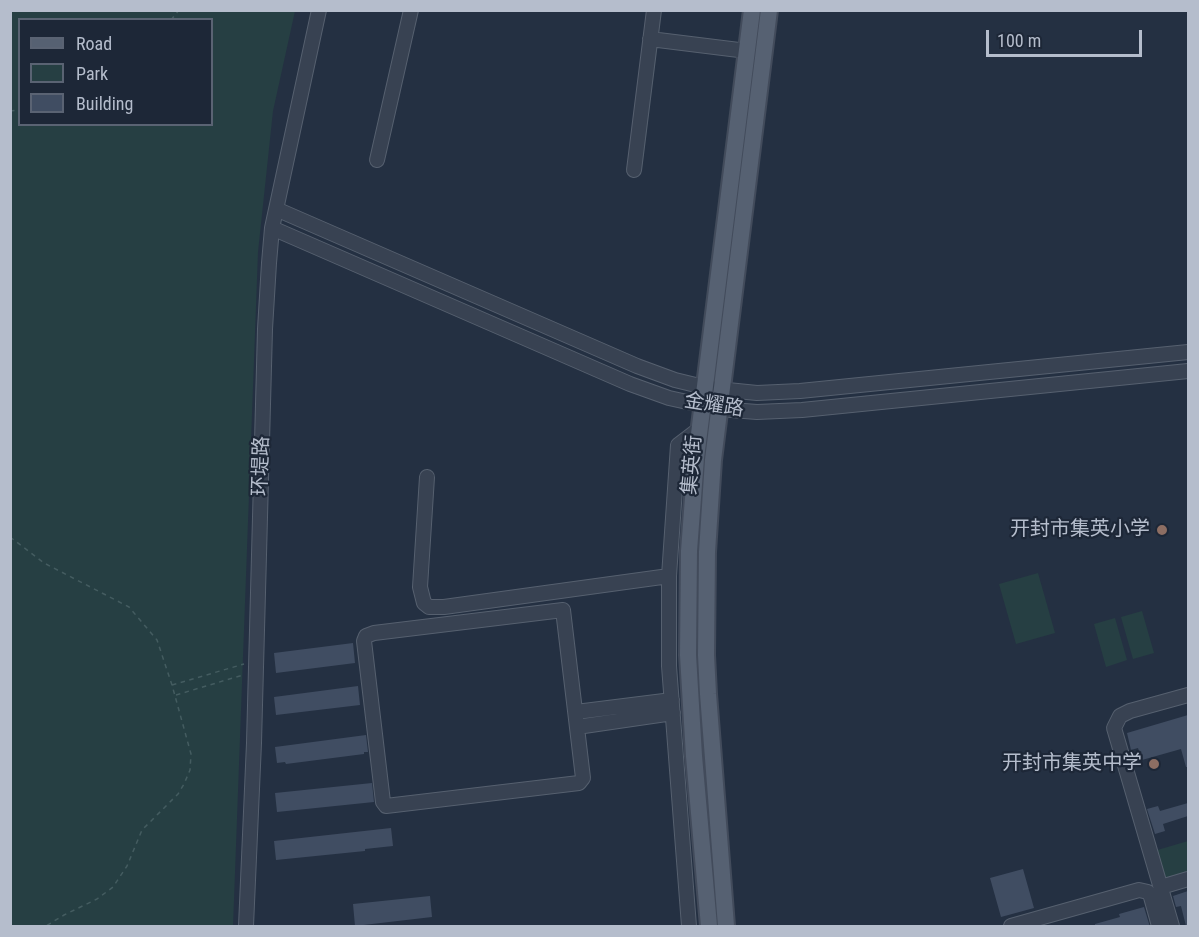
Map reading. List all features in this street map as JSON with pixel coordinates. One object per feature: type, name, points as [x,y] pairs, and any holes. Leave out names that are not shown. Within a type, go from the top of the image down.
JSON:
[{"type":"main road","name":"集英街","points":[[709,927],[688,655],[689,551],[699,429],[752,10]]},
{"type":"main road","name":"集英街","points":[[726,927],[706,655],[707,552],[713,460],[769,10]]},
{"type":"street","name":"环堤路","points":[[246,927],[265,329],[272,228],[319,10]]},
{"type":"street","points":[[377,160],[411,10]]},
{"type":"street","points":[[634,170],[654,10]]},
{"type":"street","points":[[650,39],[747,51]]},
{"type":"street","name":"金耀路","points":[[276,209],[637,366],[675,380],[722,390],[757,393],[800,391],[1188,352]]},
{"type":"street","name":"金耀路","points":[[272,228],[630,384],[669,398],[719,409],[757,412],[802,410],[1188,371]]},
{"type":"street","points":[[689,927],[669,666],[669,576],[678,445],[699,429]]},
{"type":"street","points":[[428,477],[420,586],[424,603],[429,607],[444,607],[669,576]]},
{"type":"street","points":[[563,610],[576,712],[583,778],[579,783],[386,806],[383,802],[364,641],[366,636],[374,633],[563,610]]},
{"type":"street","points":[[1172,927],[1114,728],[1120,716],[1130,711],[1188,695]]},
{"type":"street","points":[[576,712],[672,707]]},
{"type":"street","points":[[577,727],[672,707]]},
{"type":"street","points":[[1161,887],[1188,879]]},
{"type":"street","points":[[1011,927],[1139,890],[1148,892],[1151,897],[1160,927]]},
{"type":"path","points":[[10,537],[44,563],[129,607],[157,640],[191,754],[190,770],[184,784],[178,794],[142,830],[127,866],[113,887],[97,899],[64,915],[46,927]]},
{"type":"path","points":[[172,685],[256,666]]},
{"type":"path","points":[[175,695],[256,666]]},
{"type":"green space","points":[[10,11],[295,11],[273,111],[258,252],[233,926],[11,926]]},
{"type":"green space","points":[[1038,573],[1055,633],[1016,644],[999,584]]},
{"type":"green space","points":[[1142,611],[1154,653],[1133,659],[1121,617]]},
{"type":"green space","points":[[1115,618],[1127,660],[1106,667],[1094,624]]},
{"type":"green space","points":[[1188,841],[1188,873],[1163,880],[1154,851]]},
{"type":"building","points":[[353,643],[355,663],[276,673],[274,653]]},
{"type":"building","points":[[358,686],[360,705],[276,715],[274,697]]},
{"type":"building","points":[[1188,715],[1188,767],[1186,767],[1181,749],[1142,760],[1138,748],[1131,750],[1127,733]]},
{"type":"building","points":[[366,735],[368,752],[364,754],[286,764],[285,762],[277,763],[275,747]]},
{"type":"building","points":[[372,783],[374,802],[277,812],[275,793]]},
{"type":"building","points":[[1188,803],[1188,816],[1163,824],[1165,831],[1155,834],[1147,809],[1158,806],[1160,811]]},
{"type":"building","points":[[391,828],[393,846],[276,860],[274,841]]},
{"type":"building","points":[[1023,869],[1034,908],[1001,917],[990,878]]},
{"type":"building","points":[[1188,891],[1188,925],[1186,926],[1181,906],[1176,907],[1173,896]]},
{"type":"building","points":[[430,896],[432,917],[355,926],[353,904]]},
{"type":"building","points":[[1144,907],[1150,927],[1095,927],[1095,924],[1120,917],[1119,914]]},
{"type":"place","name":"开封市集英小学","points":[[1162,530]]},
{"type":"place","name":"开封市集英中学","points":[[1154,764]]}]
